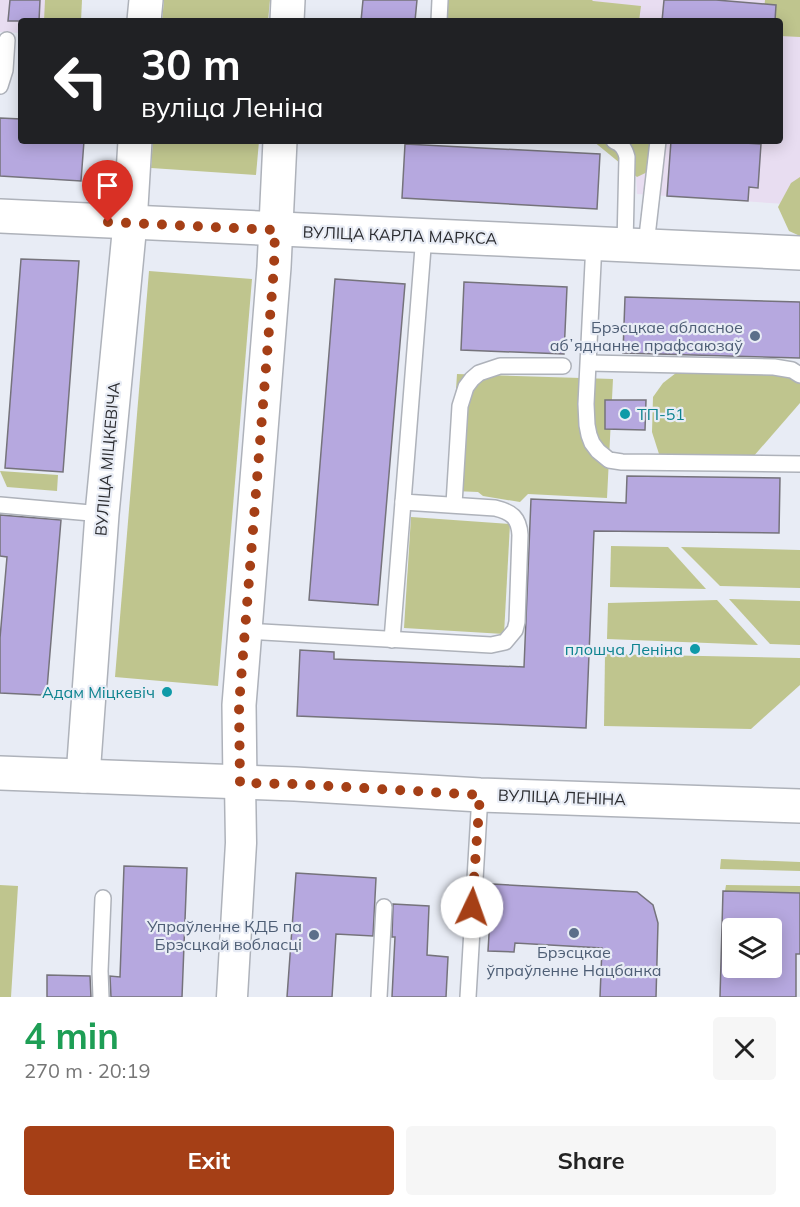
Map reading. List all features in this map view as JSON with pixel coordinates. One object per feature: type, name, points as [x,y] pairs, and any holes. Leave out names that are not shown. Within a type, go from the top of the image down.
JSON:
[{"type":"main road","points":[[144,18],[146,0]]},
{"type":"main road","points":[[287,18],[288,0]]},
{"type":"main road","name":"ВУЛІЦА МІЦКЕВІЧА","points":[[83,776],[102,514],[130,223],[135,144]]},
{"type":"main road","points":[[240,783],[239,705],[274,267],[280,144]]},
{"type":"main road","name":"ВУЛІЦА КАРЛА МАРКСА","points":[[0,216],[800,253]]},
{"type":"main road","name":"ВУЛІЦА ЛЕНІНА","points":[[0,773],[295,784],[480,795],[800,806]]},
{"type":"street","points":[[232,997],[241,843],[240,783]]},
{"type":"lane","points":[[439,18],[440,0]]},
{"type":"lane","points":[[0,86],[5,70],[8,40]]},
{"type":"lane","points":[[620,144],[627,157],[622,244]]},
{"type":"lane","points":[[657,144],[622,244],[589,363],[586,404],[592,443],[609,460],[622,462],[798,463]]},
{"type":"lane","points":[[392,639],[423,235]]},
{"type":"lane","points":[[589,363],[774,367],[792,370],[800,375]]},
{"type":"lane","points":[[454,504],[460,406],[466,387],[472,379],[479,372],[500,366],[563,366]]},
{"type":"lane","points":[[244,631],[491,645],[505,642],[515,630],[518,615],[520,535],[516,519],[503,510],[454,504],[403,502]]},
{"type":"lane","points":[[0,505],[102,514]]},
{"type":"lane","points":[[468,997],[480,795]]},
{"type":"lane","points":[[101,997],[104,898]]},
{"type":"lane","points":[[379,997],[384,907]]},
{"type":"shaded area","points":[[0,0],[81,0],[79,18],[18,18],[18,33],[0,32]]},
{"type":"shaded area","points":[[539,0],[800,0],[800,205],[637,194],[634,144],[783,144],[783,18],[553,18]]},
{"type":"green space","points":[[45,0],[82,0],[81,18],[44,18]]},
{"type":"green space","points":[[164,0],[270,0],[268,18],[162,18]]},
{"type":"green space","points":[[433,0],[592,0],[641,6],[639,18],[440,18]]},
{"type":"green space","points":[[765,0],[800,0],[800,37],[783,36],[783,18],[763,18]]},
{"type":"green space","points":[[153,144],[259,144],[256,175],[151,168]]},
{"type":"green space","points":[[597,144],[663,144],[660,166],[637,177]]},
{"type":"green space","points":[[800,177],[800,236],[789,231],[778,207],[791,183]]},
{"type":"green space","points":[[149,271],[252,279],[218,686],[115,677]]},
{"type":"green space","points":[[676,373],[800,374],[800,403],[753,457],[659,454],[652,432],[653,397],[663,383]]},
{"type":"green space","points":[[457,374],[613,379],[607,498],[528,494],[520,502],[483,496],[478,492],[454,491],[450,481]]},
{"type":"green space","points":[[0,471],[58,475],[57,491],[7,487]]},
{"type":"green space","points":[[411,517],[510,524],[504,634],[404,628]]},
{"type":"green space","points":[[611,546],[668,547],[706,589],[610,587]]},
{"type":"green space","points":[[681,547],[800,550],[800,588],[720,586]]},
{"type":"green space","points":[[729,599],[800,601],[800,645],[770,644]]},
{"type":"green space","points":[[717,600],[758,645],[607,639],[608,603]]},
{"type":"green space","points":[[605,654],[800,658],[800,685],[751,729],[604,726]]},
{"type":"green space","points":[[721,859],[800,862],[800,871],[720,869]]},
{"type":"green space","points":[[0,885],[18,886],[11,997],[0,997]]},
{"type":"green space","points":[[726,885],[800,886],[800,893],[725,891]]},
{"type":"building","points":[[10,0],[40,0],[39,18],[18,18],[18,21],[8,21]]},
{"type":"building","points":[[363,0],[417,0],[415,18],[361,18]]},
{"type":"building","points":[[664,0],[716,0],[776,5],[775,18],[662,18]]},
{"type":"building","points":[[0,118],[18,119],[18,144],[84,144],[81,181],[0,176]]},
{"type":"building","points":[[405,144],[600,154],[597,209],[402,198]]},
{"type":"building","points":[[671,144],[761,144],[758,188],[749,187],[748,201],[667,196]]},
{"type":"building","points":[[21,259],[79,261],[63,472],[5,468]]},
{"type":"building","points":[[335,279],[405,284],[378,605],[309,600]]},
{"type":"building","points":[[464,282],[567,287],[564,354],[461,350]]},
{"type":"building","points":[[625,297],[800,302],[800,358],[623,353]]},
{"type":"building","name":"ТП-51","points":[[605,400],[646,400],[645,430],[605,429]]},
{"type":"building","points":[[627,476],[780,478],[779,533],[594,531],[586,728],[297,716],[300,650],[334,652],[334,659],[524,667],[531,499],[626,503]]},
{"type":"building","points":[[0,515],[61,520],[47,689],[41,695],[0,693],[0,638],[7,557],[0,556]]},
{"type":"building","points":[[124,866],[187,868],[182,997],[111,997],[110,976],[120,977]]},
{"type":"building","name":"Упраўленне КДБ па Брэсцкай вобласці","points":[[296,873],[376,878],[373,936],[336,934],[332,997],[287,997]]},
{"type":"building","name":"Брэсцкае ўпраўленне Нацбанка","points":[[492,884],[637,892],[653,905],[658,923],[656,997],[600,997],[602,948],[515,943],[514,952],[488,951]]},
{"type":"building","points":[[723,891],[800,893],[800,954],[796,954],[796,997],[720,997],[722,926],[722,978],[782,978],[782,918],[722,918]]},
{"type":"building","points":[[393,904],[429,906],[427,955],[448,957],[446,997],[392,997],[395,937],[392,937]]},
{"type":"building","points":[[47,975],[90,976],[91,997],[47,997]]},
{"type":"place","name":"Брэсцкае абласное абʼяднанне прафсаюзаў","points":[[755,336]]},
{"type":"place","name":"ТП-51","points":[[625,414]]},
{"type":"place","name":"плошча Леніна","points":[[695,649]]},
{"type":"place","name":"Адам Міцкевіч","points":[[167,692]]},
{"type":"place","name":"Брэсцкае ўпраўленне Нацбанка","points":[[574,933]]},
{"type":"place","name":"Упраўленне КДБ па Брэсцкай вобласці","points":[[314,935]]},
{"type":"route","points":[[108,222],[275,230],[239,705],[240,783],[480,795],[472,907]]}]
